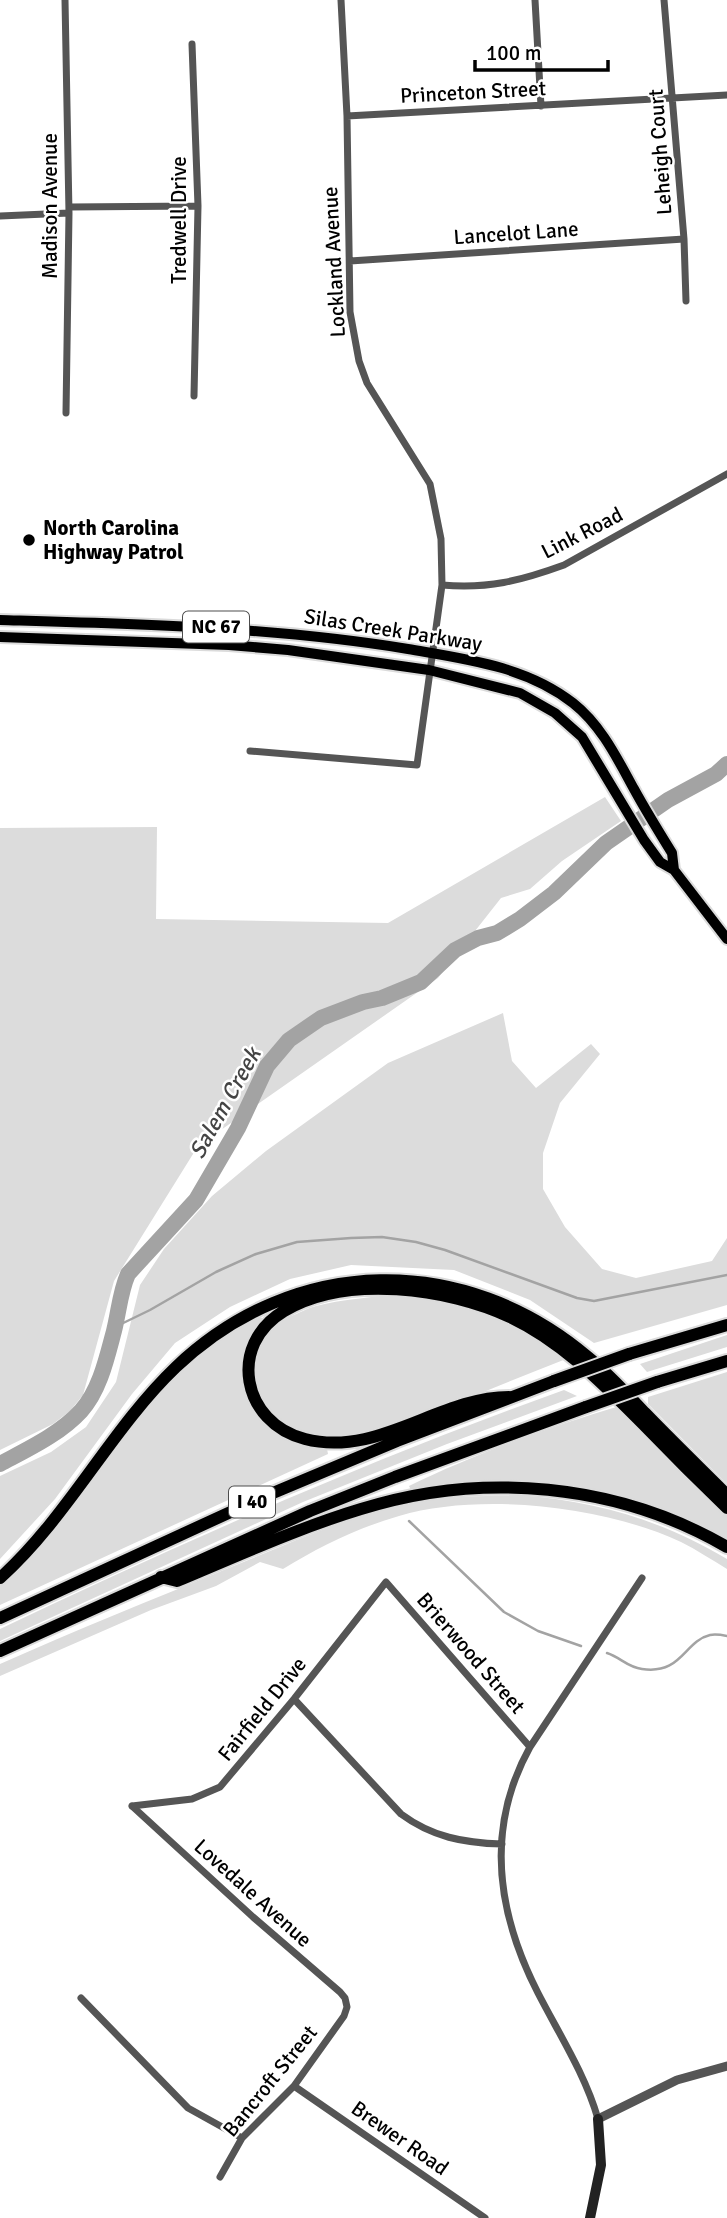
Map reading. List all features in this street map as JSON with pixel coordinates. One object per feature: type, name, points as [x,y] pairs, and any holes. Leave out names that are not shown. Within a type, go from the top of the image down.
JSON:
[{"type":"highway","points":[[0,1578],[49,1525],[176,1367],[226,1327],[264,1307],[306,1291],[344,1282],[407,1280],[447,1286],[486,1297],[527,1315],[588,1357],[727,1495]]},
{"type":"highway","points":[[509,1397],[485,1397],[377,1437],[346,1442],[318,1442],[292,1435],[271,1421],[253,1396],[248,1366],[254,1343],[267,1324],[284,1311],[307,1301],[353,1291],[393,1289],[471,1301],[528,1326],[577,1361],[606,1386],[727,1508]]},
{"type":"highway","name":"I 40","points":[[0,1618],[261,1498],[509,1397],[629,1354],[727,1325]]},
{"type":"highway","name":"I 40","points":[[0,1651],[161,1577],[360,1491],[586,1407],[727,1361]]},
{"type":"highway","points":[[161,1577],[177,1581],[326,1520],[378,1504],[441,1491],[491,1488],[542,1488],[608,1499],[662,1516],[727,1547]]},
{"type":"main road","name":"Silas Creek Parkway","points":[[0,620],[151,624],[260,630],[338,638],[485,663],[524,675],[550,686],[576,705],[610,744],[672,853],[674,870]]},
{"type":"main road","name":"Silas Creek Parkway","points":[[0,637],[229,645],[288,650],[429,670],[505,687],[555,713],[586,742],[644,840],[660,862],[674,870],[727,939]]},
{"type":"main road","points":[[590,2218],[601,2165],[598,2119]]},
{"type":"street","name":"Madison Avenue","points":[[65,0],[69,210],[66,413]]},
{"type":"street","name":"Lockland Avenue","points":[[250,751],[417,765],[442,585],[441,539],[430,484],[367,383],[359,361],[350,312],[347,116],[341,0]]},
{"type":"street","points":[[535,0],[541,106]]},
{"type":"street","name":"Leheigh Court","points":[[664,0],[684,239],[686,301]]},
{"type":"street","name":"Tredwell Drive","points":[[192,44],[198,206],[194,396]]},
{"type":"street","name":"Princeton Street","points":[[347,116],[727,95]]},
{"type":"street","points":[[0,216],[69,210],[198,206]]},
{"type":"street","name":"Lancelot Lane","points":[[350,261],[684,239]]},
{"type":"street","name":"Link Road","points":[[442,585],[498,585],[543,573],[727,474]]},
{"type":"street","points":[[642,1578],[530,1747],[511,1787],[502,1844],[506,1909],[516,1945],[586,2086],[598,2119],[677,2080],[727,2066]]},
{"type":"street","name":"Brierwood Street","points":[[386,1582],[530,1747]]},
{"type":"street","name":"Fairfield Drive","points":[[132,1806],[192,1799],[220,1787],[294,1699],[386,1582]]},
{"type":"street","points":[[294,1699],[401,1814],[413,1823],[443,1837],[502,1844]]},
{"type":"street","name":"Lovedale Avenue","points":[[132,1806],[171,1844],[340,1992],[347,2007]]},
{"type":"street","points":[[81,1998],[188,2108],[242,2138]]},
{"type":"street","name":"Bancroft Street","points":[[220,2177],[242,2138],[294,2086],[344,2016],[347,2007]]},
{"type":"street","name":"Brewer Road","points":[[294,2086],[485,2218]]},
{"type":"shaded area","points":[[605,797],[621,821],[562,861],[530,889],[501,898],[438,978],[198,1146],[114,1281],[83,1395],[70,1411],[53,1424],[0,1450],[0,828],[157,827],[156,919],[388,923]]},
{"type":"shaded area","points":[[503,1013],[512,1061],[536,1088],[591,1044],[600,1054],[560,1103],[543,1153],[543,1189],[565,1227],[602,1269],[636,1278],[712,1261],[727,1238],[727,1305],[594,1343],[530,1300],[454,1270],[351,1265],[290,1279],[230,1307],[175,1343],[132,1394],[55,1499],[0,1559],[0,1476],[51,1452],[86,1427],[116,1382],[140,1285],[164,1249],[212,1196],[266,1151],[388,1063]]},
{"type":"shaded area","points":[[395,1294],[443,1301],[486,1313],[526,1332],[566,1359],[399,1424],[352,1438],[328,1439],[311,1436],[282,1423],[271,1413],[262,1401],[255,1371],[261,1344],[273,1326],[281,1319],[316,1306]]},
{"type":"shaded area","points":[[261,1317],[265,1322],[245,1379],[281,1435],[327,1449],[328,1454],[0,1605],[0,1586],[65,1514],[141,1415],[173,1379],[231,1330]]},
{"type":"shaded area","points":[[727,1335],[727,1347],[647,1372],[640,1364]]},
{"type":"shaded area","points":[[727,1372],[727,1484],[648,1404],[648,1397]]},
{"type":"shaded area","points":[[564,1390],[577,1396],[447,1444],[303,1502],[0,1641],[0,1629],[139,1564],[420,1444]]},
{"type":"shaded area","points":[[620,1406],[727,1513],[727,1539],[650,1505],[574,1487],[495,1483],[411,1490],[409,1486],[513,1442]]},
{"type":"shaded area","points":[[518,1495],[600,1507],[652,1523],[727,1559],[727,1569],[681,1542],[616,1519],[580,1512],[504,1504],[432,1509],[399,1516],[353,1532],[283,1569],[260,1562],[216,1586],[151,1610],[0,1676],[0,1664],[345,1522],[393,1507],[429,1500]]},
{"type":"waterway","name":"Salem Creek","points":[[0,1464],[54,1434],[88,1403],[105,1362],[128,1274],[196,1200],[238,1128],[267,1066],[289,1040],[321,1018],[421,982],[455,950],[478,938],[497,933],[520,919],[554,893],[606,843],[668,800],[716,774],[727,764]]},
{"type":"waterway","points":[[115,1327],[216,1272],[256,1254],[297,1242],[382,1237],[416,1242],[577,1298],[594,1301],[727,1275]]},
{"type":"waterway","points":[[409,1521],[504,1612],[538,1631],[581,1646]]},
{"type":"waterway","points":[[607,1653],[637,1668],[655,1670],[674,1662],[701,1638],[712,1635],[727,1636]]},
{"type":"place","name":"North Carolina Highway Patrol","points":[[29,540]]}]
